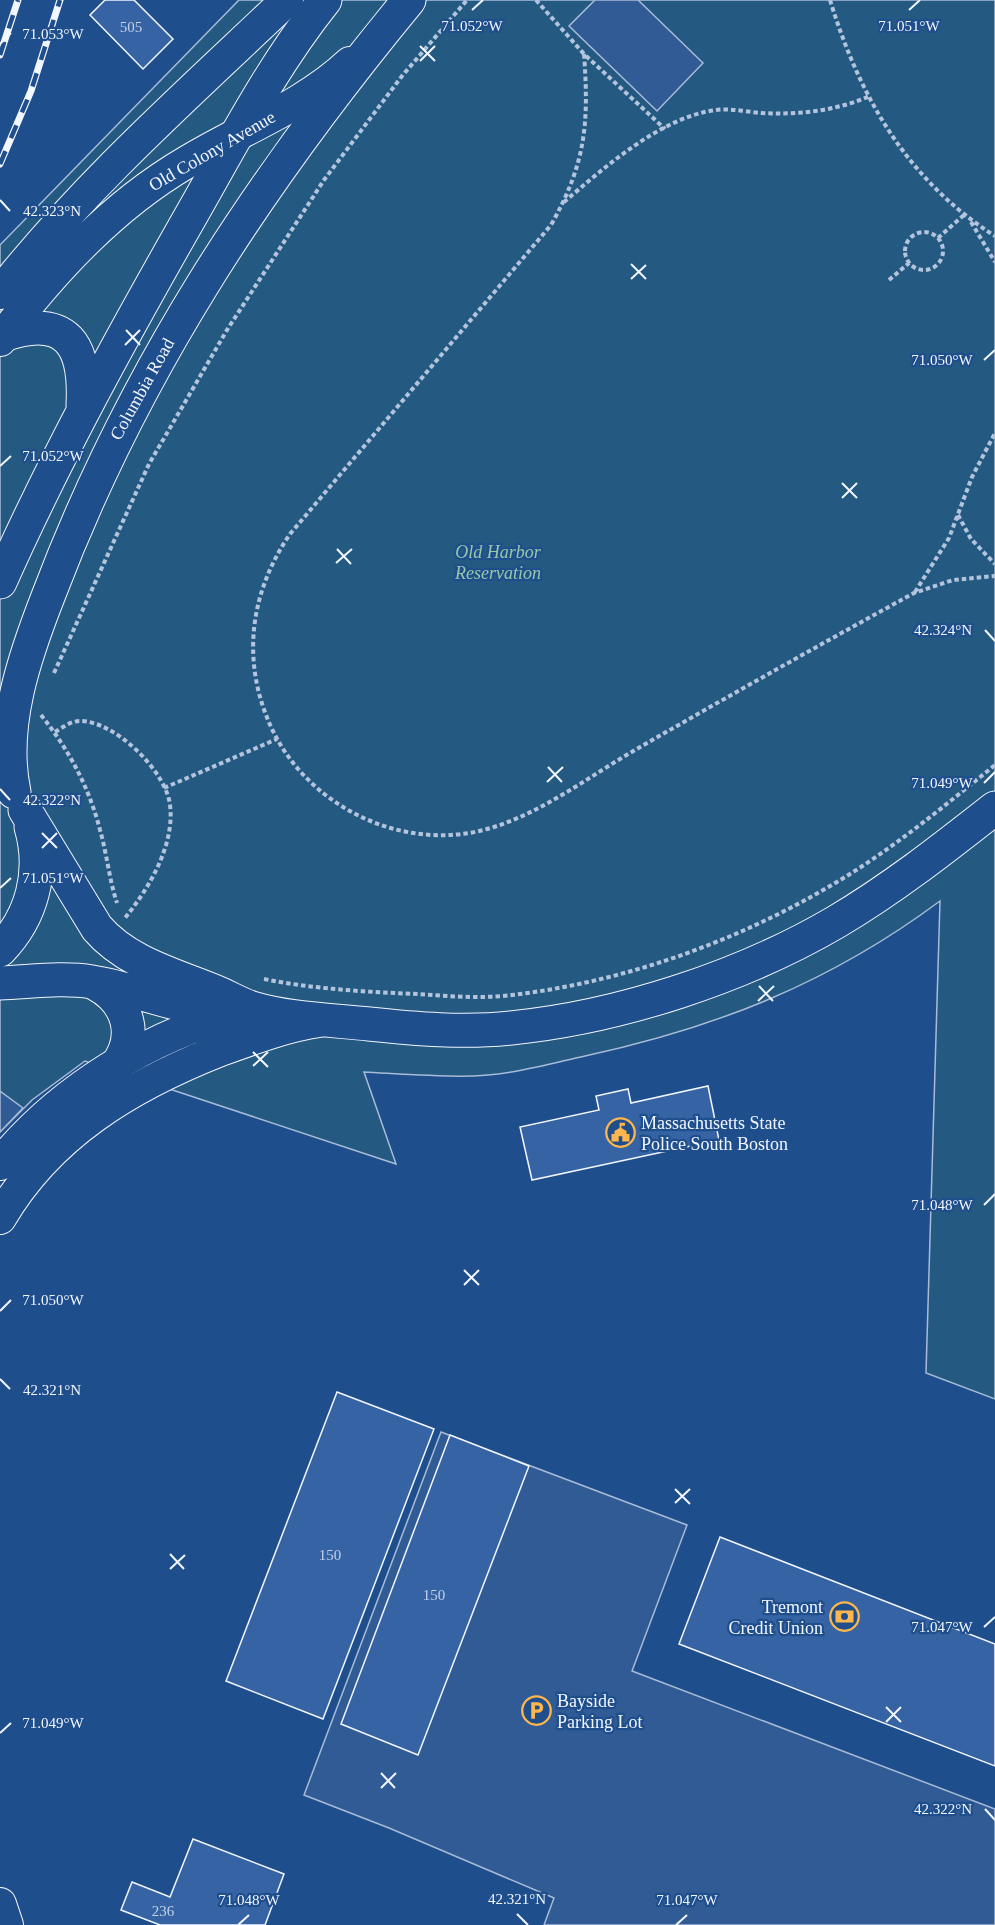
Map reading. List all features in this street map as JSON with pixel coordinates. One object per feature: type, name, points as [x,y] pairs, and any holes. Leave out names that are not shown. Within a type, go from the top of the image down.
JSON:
[{"type":"main road","points":[[0,582],[83,407],[238,133],[307,22],[325,0]]},
{"type":"main road","name":"Old Colony Avenue","points":[[381,34],[409,0]]},
{"type":"main road","name":"Columbia Road","points":[[0,950],[20,925],[34,888],[35,849],[13,792],[8,755],[12,713],[21,674],[62,558],[99,471],[164,349],[228,243],[299,140],[381,34]]},
{"type":"main road","points":[[2,338],[23,329],[42,328],[59,333],[72,343],[80,354],[84,372],[83,407]]},
{"type":"main road","points":[[13,792],[97,928],[111,943],[130,956],[255,993],[327,1020],[454,1030],[510,1028],[576,1018],[677,991],[757,961],[835,922],[896,883],[995,808]]},
{"type":"main road","points":[[0,983],[91,982],[186,1007],[213,1010],[255,993]]},
{"type":"main road","points":[[91,982],[108,992],[118,1002],[128,1021],[128,1042],[116,1066]]},
{"type":"street","points":[[0,293],[41,243],[90,190],[287,0]]},
{"type":"street","name":"Old Colony Avenue","points":[[2,338],[58,270],[104,223],[173,170],[311,95],[381,34]]},
{"type":"street","points":[[0,1164],[48,1114],[116,1066],[255,993]]},
{"type":"street","points":[[0,1218],[24,1182],[49,1153],[86,1121],[131,1091],[235,1045],[290,1027],[327,1020]]},
{"type":"street","points":[[0,1904],[7,1925]]},
{"type":"path","points":[[50,681],[149,464],[227,330],[324,180],[402,76],[468,0]]},
{"type":"path","points":[[536,0],[584,54],[665,129]]},
{"type":"path","points":[[830,0],[884,124],[918,172],[971,221],[995,236]]},
{"type":"path","points":[[584,54],[586,134],[579,164],[551,225],[290,534],[270,567],[255,613],[252,642],[257,690],[277,739],[290,760],[316,788],[356,815],[393,829],[421,834],[460,834],[482,831],[521,815],[567,791],[640,747],[914,593],[953,580],[995,576]]},
{"type":"path","points":[[562,205],[608,165],[665,129],[695,115],[717,110],[814,112],[848,105],[870,96]]},
{"type":"path","points":[[938,238],[964,215]]},
{"type":"path","points":[[971,221],[995,261]]},
{"type":"path","points":[[925,232],[938,238],[943,254],[936,266],[923,270],[909,263],[905,249],[909,238],[925,232]]},
{"type":"path","points":[[889,280],[909,263]]},
{"type":"path","points":[[914,593],[949,538],[972,477],[995,433]]},
{"type":"path","points":[[958,514],[971,539],[995,564]]},
{"type":"path","points":[[44,703],[41,715],[55,732],[87,788],[100,830],[118,906]]},
{"type":"path","points":[[55,732],[80,721],[92,723],[113,733],[140,754],[164,788],[170,806],[165,843],[149,884],[124,919]]},
{"type":"path","points":[[164,788],[277,739]]},
{"type":"path","points":[[255,993],[296,986],[476,997],[560,988],[631,970],[753,927],[813,896],[898,841],[995,765]]},
{"type":"path","points":[[121,914],[129,924]]},
{"type":"green space","name":"Old Harbor Reservation","points":[[239,0],[995,0],[995,1399],[926,1373],[940,901],[899,930],[815,978],[727,1016],[682,1031],[585,1056],[501,1074],[446,1076],[364,1072],[396,1164],[85,1061],[32,1100],[0,1132],[0,245]]},
{"type":"shaded area","points":[[595,0],[638,0],[703,63],[657,111],[569,26]]},
{"type":"shaded area","points":[[0,1091],[23,1108],[0,1132]]},
{"type":"shaded area","name":"Bayside Parking Lot","points":[[441,1432],[687,1525],[632,1671],[995,1809],[995,1925],[544,1925],[554,1898],[389,1828],[304,1795]]},
{"type":"building","points":[[105,0],[134,0],[173,39],[143,69],[90,15]]},
{"type":"building","name":"Massachusetts State Police South Boston","points":[[708,1086],[719,1140],[532,1180],[520,1127],[599,1110],[596,1096],[628,1089],[631,1103]]},
{"type":"building","points":[[337,1392],[434,1429],[323,1719],[226,1681]]},
{"type":"building","points":[[450,1435],[529,1466],[418,1755],[341,1724]]},
{"type":"building","points":[[720,1537],[995,1644],[995,1766],[679,1644]]},
{"type":"building","points":[[193,1839],[284,1874],[265,1925],[160,1925],[121,1910],[132,1882],[170,1897]]},
{"type":"railway","points":[[0,55],[18,0]]},
{"type":"railway","points":[[0,164],[31,91],[60,0]]},
{"type":"place","name":"Massachusetts State Police South Boston","points":[[620,1133]]},
{"type":"place","name":"Tremont Credit Union","points":[[844,1617]]},
{"type":"place","name":"Bayside Parking Lot","points":[[536,1711]]}]
